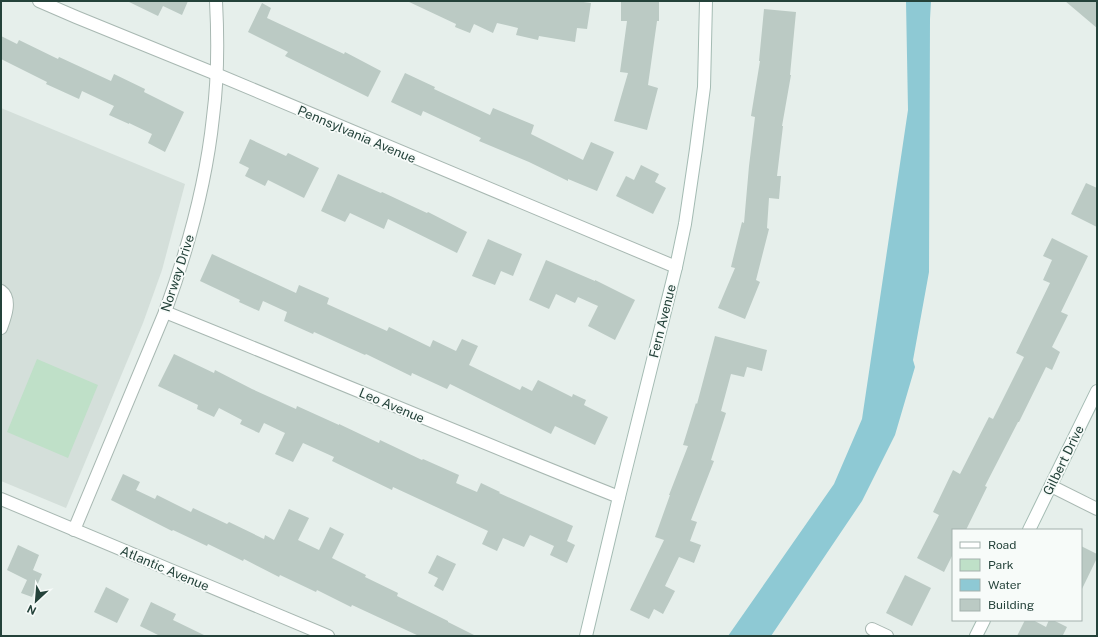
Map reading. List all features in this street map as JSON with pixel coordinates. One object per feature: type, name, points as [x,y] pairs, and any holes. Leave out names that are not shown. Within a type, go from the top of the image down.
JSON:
[{"type":"street","name":"Pennsylvania Avenue","points":[[39,1],[676,267]]},
{"type":"street","name":"Norway Drive","points":[[74,530],[165,312],[177,278],[195,215],[209,150],[214,116],[217,52],[216,1]]},
{"type":"street","name":"Fern Avenue","points":[[586,636],[676,267],[687,209],[704,87],[706,1]]},
{"type":"street","points":[[1,291],[4,294],[8,304],[1,328]]},
{"type":"street","name":"Leo Avenue","points":[[165,312],[520,458],[619,497]]},
{"type":"street","name":"Gilbert Drive","points":[[1030,529],[1097,391]]},
{"type":"street","points":[[1051,486],[1097,509]]},
{"type":"street","name":"Atlantic Avenue","points":[[1,499],[328,636]]},
{"type":"street","points":[[976,636],[984,621]]},
{"type":"street","points":[[872,629],[887,636]]},
{"type":"shaded area","points":[[1,108],[185,184],[162,270],[143,323],[66,508],[1,481]]},
{"type":"green space","points":[[37,359],[98,385],[68,458],[7,432]]},
{"type":"water","points":[[906,1],[931,1],[929,272],[913,360],[915,367],[895,435],[862,501],[771,636],[728,636],[834,484],[862,419],[908,110]]},
{"type":"building","points":[[127,1],[188,1],[182,15],[163,6],[158,16]]},
{"type":"building","points":[[407,1],[576,1],[591,3],[587,29],[577,28],[575,42],[539,36],[538,40],[516,35],[518,28],[497,23],[493,33],[474,24],[470,33],[455,27],[456,24]]},
{"type":"building","points":[[621,1],[659,1],[659,21],[657,21],[648,85],[658,88],[647,130],[614,121],[628,73],[620,72],[627,21],[621,21]]},
{"type":"building","points":[[1065,1],[1097,1],[1097,28]]},
{"type":"building","points":[[262,3],[271,8],[267,18],[344,54],[345,52],[381,71],[368,97],[285,56],[288,52],[248,32]]},
{"type":"building","points":[[764,9],[796,12],[791,75],[782,126],[777,176],[781,176],[779,199],[769,198],[767,228],[769,229],[756,280],[760,282],[745,319],[718,308],[735,268],[731,267],[742,222],[744,223],[755,117],[751,116],[760,61]]},
{"type":"building","points":[[1,36],[17,44],[19,40],[58,59],[59,57],[111,81],[114,74],[145,89],[144,92],[184,112],[165,152],[148,143],[152,134],[109,115],[114,106],[82,91],[79,99],[46,84],[47,82],[1,59]]},
{"type":"building","points":[[405,73],[435,87],[434,89],[490,115],[493,108],[534,125],[531,134],[583,160],[591,142],[614,152],[597,191],[568,179],[568,181],[529,162],[479,141],[481,138],[423,111],[421,116],[391,102]]},
{"type":"building","points":[[250,139],[286,156],[288,153],[319,168],[304,198],[268,180],[265,186],[245,176],[249,168],[239,163]]},
{"type":"building","points":[[641,165],[659,174],[655,182],[666,188],[653,214],[616,196],[626,176],[634,180]]},
{"type":"building","points":[[338,174],[427,213],[428,212],[467,232],[457,253],[388,219],[384,229],[350,213],[345,222],[321,211]]},
{"type":"building","points":[[1086,183],[1097,188],[1097,227],[1071,214]]},
{"type":"building","points":[[1052,238],[1088,256],[1061,312],[1068,315],[1052,347],[1060,352],[1052,370],[1046,367],[985,486],[987,487],[966,529],[952,529],[952,556],[944,572],[917,558],[939,515],[933,512],[953,470],[960,474],[989,417],[993,419],[1024,357],[1016,353],[1050,283],[1043,280],[1052,260],[1043,256]]},
{"type":"building","points":[[488,239],[522,254],[513,276],[501,271],[495,285],[472,276]]},
{"type":"building","points":[[212,254],[296,293],[299,285],[329,298],[327,304],[387,331],[389,327],[430,347],[433,340],[456,351],[462,339],[478,346],[469,365],[520,390],[522,386],[532,391],[538,380],[572,397],[573,394],[586,400],[584,405],[608,417],[595,445],[555,426],[551,434],[450,384],[447,389],[412,373],[411,376],[366,354],[365,355],[314,332],[313,334],[284,321],[287,312],[263,301],[259,311],[239,302],[240,300],[200,281]]},
{"type":"building","points":[[546,260],[595,280],[635,300],[615,340],[588,326],[598,306],[578,297],[575,303],[556,294],[549,309],[529,300]]},
{"type":"building","points":[[715,336],[767,350],[762,371],[747,367],[744,377],[731,374],[721,411],[726,413],[711,460],[714,461],[691,520],[697,522],[690,541],[701,545],[694,563],[679,557],[665,586],[675,591],[663,614],[654,609],[649,619],[630,610],[664,540],[655,537],[688,446],[683,445],[696,403],[697,404]]},
{"type":"building","points":[[174,354],[214,373],[215,370],[296,409],[297,406],[379,443],[380,440],[422,460],[423,459],[459,475],[456,483],[477,492],[481,483],[500,492],[499,493],[573,526],[567,541],[575,545],[567,563],[550,555],[554,546],[530,535],[524,547],[503,538],[497,551],[482,544],[488,531],[393,487],[392,490],[332,461],[334,457],[303,443],[293,462],[275,454],[285,433],[264,423],[259,433],[240,424],[242,420],[219,408],[214,417],[197,409],[198,405],[158,386]]},
{"type":"building","points":[[123,474],[140,482],[136,490],[155,499],[157,495],[191,512],[193,508],[227,524],[229,522],[264,539],[265,535],[274,540],[289,509],[309,518],[298,540],[319,550],[330,527],[344,534],[332,558],[366,575],[365,577],[398,593],[397,596],[476,636],[419,636],[352,605],[351,607],[317,590],[316,592],[280,575],[279,577],[244,559],[243,561],[208,544],[207,546],[173,530],[172,531],[111,500]]},
{"type":"building","points":[[18,545],[39,555],[33,570],[42,574],[32,597],[21,593],[27,580],[7,570]]},
{"type":"building","points":[[1082,546],[1097,554],[1097,558],[1082,589]]},
{"type":"building","points":[[437,555],[456,564],[443,591],[434,586],[438,578],[428,573]]},
{"type":"building","points":[[905,575],[931,588],[912,626],[886,613]]},
{"type":"building","points":[[106,587],[129,599],[117,623],[94,612]]},
{"type":"building","points":[[151,602],[176,614],[173,620],[206,636],[160,636],[140,626]]},
{"type":"building","points":[[1024,621],[1035,621],[1046,627],[1049,621],[1055,621],[1067,627],[1063,635],[1065,636],[1017,636]]}]
